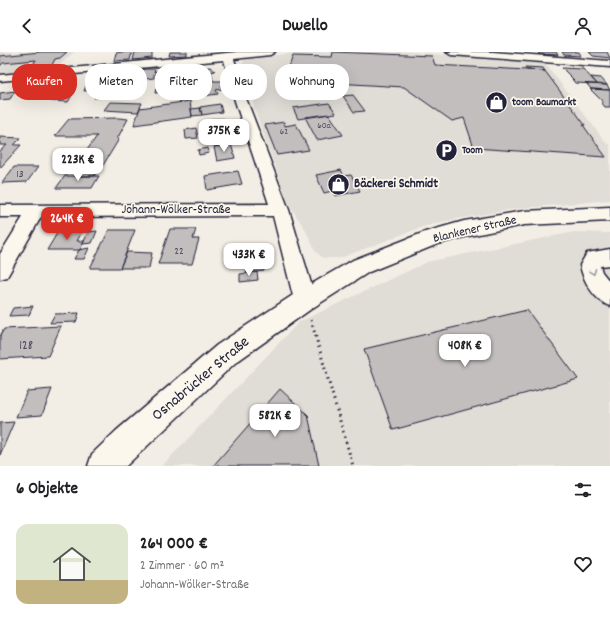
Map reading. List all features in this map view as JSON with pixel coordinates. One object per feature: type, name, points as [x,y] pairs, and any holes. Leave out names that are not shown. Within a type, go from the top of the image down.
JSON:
[{"type":"main road","name":"Blankener Straße","points":[[305,300],[361,266],[432,238],[458,231],[524,218],[610,214]]},
{"type":"main road","name":"Osnabrücker Straße","points":[[104,466],[127,442],[226,354],[305,300]]},
{"type":"street","points":[[0,78],[270,52]]},
{"type":"street","points":[[451,52],[606,64],[610,73]]},
{"type":"street","points":[[228,56],[241,101],[280,210],[305,300]]},
{"type":"street","name":"Johann-Wölker-Straße","points":[[0,211],[280,210]]},
{"type":"street","points":[[0,271],[36,211]]},
{"type":"street","points":[[610,257],[594,260],[590,265],[591,272],[610,298]]},
{"type":"path","points":[[305,300],[353,466]]},
{"type":"shaded area","points":[[0,52],[74,52],[61,64],[12,64],[12,73],[0,74]]},
{"type":"shaded area","points":[[306,52],[408,52],[545,63],[607,144],[610,144],[610,200],[515,209],[451,220],[422,227],[340,258],[323,258],[316,252],[305,229],[288,203],[254,108],[252,100],[267,100],[267,64],[243,64],[246,58]]},
{"type":"shaded area","points":[[574,232],[610,233],[610,466],[162,466],[299,322],[427,262]]},
{"type":"building","points":[[40,52],[67,52],[60,58],[55,59],[52,64],[33,64],[36,60],[3,63],[0,66],[0,56]]},
{"type":"building","points":[[132,52],[130,60],[114,61],[116,53]]},
{"type":"building","points":[[135,52],[152,52],[152,58],[133,60]]},
{"type":"building","points":[[170,52],[187,52],[187,55],[169,56]]},
{"type":"building","name":"toom Baumarkt","points":[[333,52],[432,56],[435,65],[545,71],[585,125],[583,125],[606,157],[474,148],[464,118],[452,121],[404,87],[349,84],[349,64],[290,64],[293,56],[332,57]]},
{"type":"building","points":[[538,52],[556,52],[558,55],[539,54]]},
{"type":"building","points":[[562,52],[579,52],[581,56],[564,55]]},
{"type":"building","points":[[589,52],[607,52],[610,58],[593,56]]},
{"type":"building","points":[[525,67],[543,68],[545,71],[527,70]]},
{"type":"building","points":[[562,68],[583,69],[597,84],[575,83],[572,79],[574,80]]},
{"type":"building","points":[[147,69],[155,69],[154,78],[147,79]]},
{"type":"building","points":[[212,75],[213,81],[220,81],[220,89],[216,90],[218,94],[212,95]]},
{"type":"building","points":[[591,77],[601,78],[607,85],[597,84]]},
{"type":"building","points":[[587,84],[607,85],[610,90],[591,89]]},
{"type":"building","points":[[590,89],[610,90],[610,107],[605,107],[601,102],[603,102]]},
{"type":"building","points":[[12,91],[12,96],[10,99],[0,100],[0,93]]},
{"type":"building","points":[[349,95],[353,95],[365,111],[354,112],[346,100],[349,100]]},
{"type":"building","points":[[52,100],[69,100],[68,102],[51,101]]},
{"type":"building","points":[[190,101],[192,117],[134,125],[140,108]]},
{"type":"building","points":[[110,102],[142,103],[138,112],[104,110]]},
{"type":"building","points":[[329,103],[336,113],[298,119],[293,108]]},
{"type":"building","points":[[220,104],[222,112],[202,115],[200,107]]},
{"type":"building","points":[[200,108],[202,115],[192,116],[191,109]]},
{"type":"building","points":[[329,114],[343,135],[317,140],[305,117]]},
{"type":"building","points":[[69,119],[128,119],[117,139],[119,139],[102,167],[100,167],[94,176],[78,176],[84,167],[75,167],[97,136],[55,136]]},
{"type":"building","points":[[211,119],[224,119],[227,129],[207,132],[205,122],[212,121]]},
{"type":"building","points":[[284,122],[285,126],[296,124],[309,150],[277,155],[265,125]]},
{"type":"building","points":[[196,128],[198,138],[186,139],[185,130]]},
{"type":"building","points":[[0,137],[21,138],[14,145],[21,145],[0,168],[0,151],[7,145],[0,145]]},
{"type":"building","points":[[231,144],[235,158],[217,161],[214,147]]},
{"type":"building","points":[[208,148],[209,153],[199,155],[198,150]]},
{"type":"building","points":[[14,167],[38,167],[27,182],[2,183]]},
{"type":"building","name":"Bäckerei Schmidt","points":[[341,170],[344,176],[351,175],[360,191],[335,196],[332,191],[324,193],[316,175]]},
{"type":"building","points":[[238,171],[242,184],[207,190],[205,176]]},
{"type":"building","points":[[65,176],[99,176],[92,188],[56,188]]},
{"type":"building","points":[[170,229],[196,229],[193,239],[199,239],[192,264],[158,264]]},
{"type":"building","points":[[59,230],[83,230],[77,241],[84,241],[80,250],[47,250]]},
{"type":"building","points":[[109,230],[135,230],[120,268],[90,268]]},
{"type":"building","points":[[97,231],[92,243],[83,244],[88,232]]},
{"type":"building","points":[[89,248],[84,259],[74,259],[79,250]]},
{"type":"building","points":[[127,252],[152,253],[149,268],[120,268]]},
{"type":"building","points":[[263,264],[264,271],[247,273],[246,266]]},
{"type":"building","points":[[257,272],[258,280],[240,282],[240,274]]},
{"type":"building","points":[[33,306],[29,315],[9,316],[13,308]]},
{"type":"building","points":[[527,310],[578,379],[393,430],[364,349]]},
{"type":"building","points":[[79,313],[76,322],[50,323],[55,314]]},
{"type":"building","points":[[61,326],[48,356],[0,359],[0,336],[4,329]]},
{"type":"building","points":[[52,389],[42,415],[16,417],[27,391]]},
{"type":"building","points":[[280,389],[308,415],[319,466],[213,466]]},
{"type":"building","points":[[14,422],[0,455],[0,423]]},
{"type":"place","name":"toom Baumarkt","points":[[497,103]]},
{"type":"place","name":"Toom","points":[[446,151]]},
{"type":"place","name":"Bäckerei Schmidt","points":[[338,184]]}]
